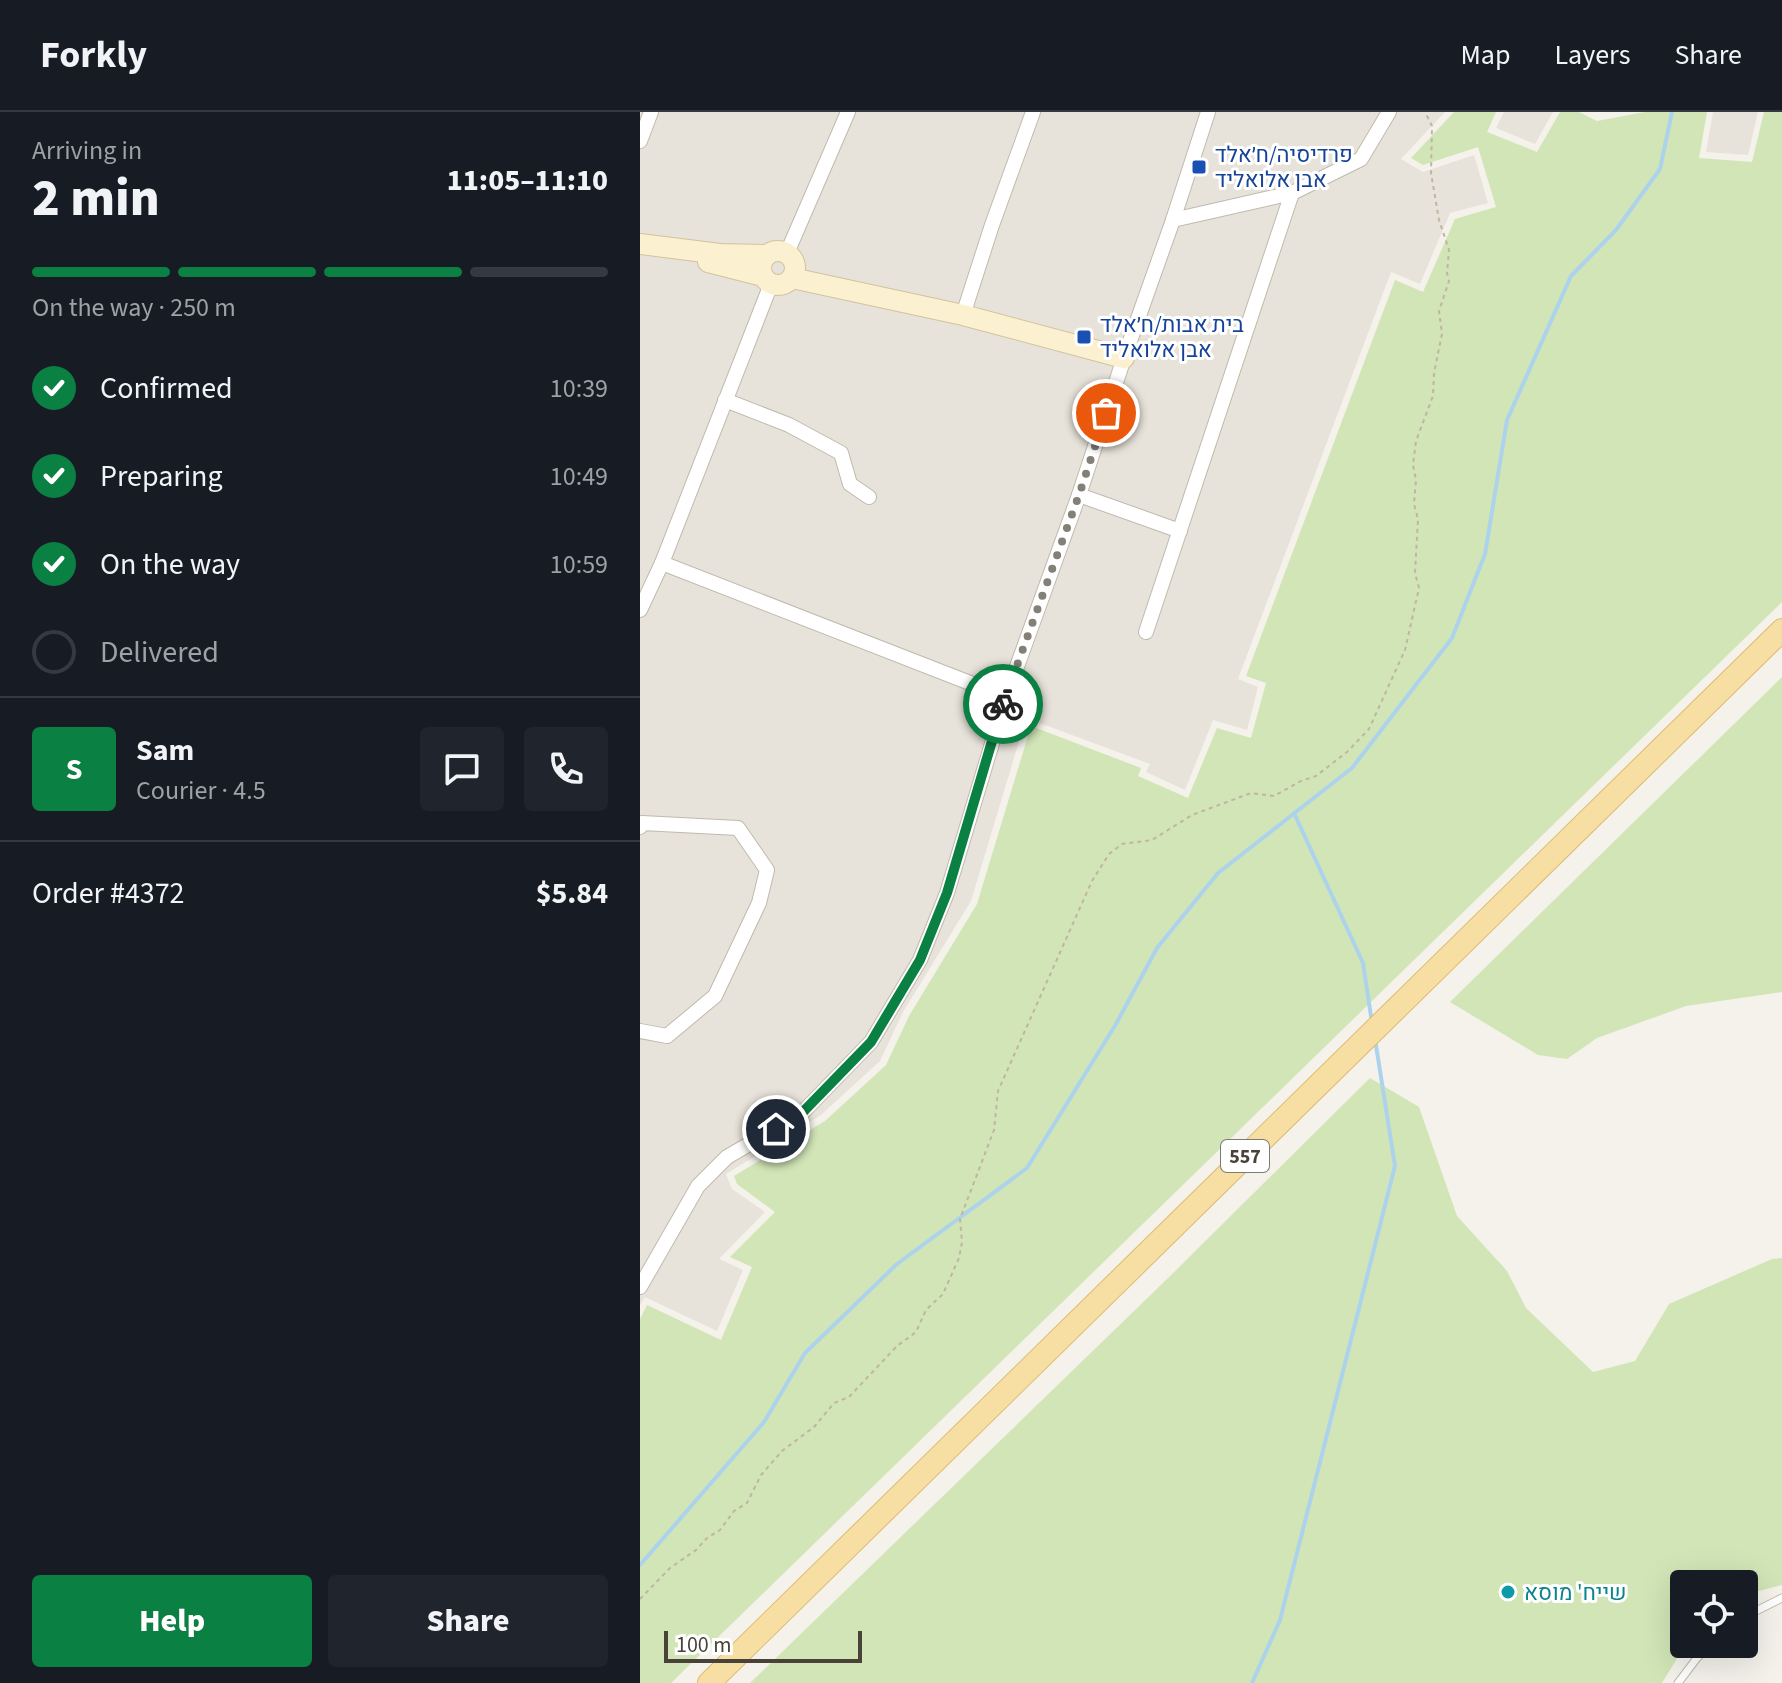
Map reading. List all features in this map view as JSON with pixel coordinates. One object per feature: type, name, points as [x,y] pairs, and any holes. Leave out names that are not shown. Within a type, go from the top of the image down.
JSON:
[{"type":"main road","name":"557","points":[[709,1683],[1782,630]]},
{"type":"street","points":[[640,141],[651,112]]},
{"type":"street","points":[[640,610],[662,563],[725,400],[767,280],[761,265],[777,254],[848,112]]},
{"type":"street","points":[[963,315],[1033,112]]},
{"type":"street","points":[[640,1287],[698,1186],[727,1157],[801,1114],[871,1042],[920,960],[947,893],[1006,697],[1079,495],[1208,112]]},
{"type":"street","points":[[1173,220],[1292,193],[1361,159],[1389,112]]},
{"type":"street","points":[[1146,632],[1292,193]]},
{"type":"street","points":[[640,244],[720,254],[777,254],[792,257],[795,267],[792,278],[783,284],[710,262],[640,254]]},
{"type":"street","points":[[792,278],[963,315],[1124,358]]},
{"type":"street","points":[[725,400],[789,425],[841,453],[850,484],[869,497]]},
{"type":"street","points":[[1079,495],[1180,531]]},
{"type":"street","points":[[662,563],[1006,697]]},
{"type":"street","points":[[640,827],[642,823],[738,828],[767,870],[759,903],[715,996],[667,1036],[640,1031]]},
{"type":"lane","points":[[1758,1610],[1782,1598]]},
{"type":"lane","points":[[1678,1683],[1697,1658]]},
{"type":"path","points":[[640,1599],[670,1568],[720,1530],[734,1511],[747,1503],[761,1475],[782,1451],[814,1427],[834,1403],[849,1397],[897,1346],[916,1332],[926,1310],[943,1294],[959,1258],[962,1242],[960,1219],[994,1130],[998,1091],[1092,881],[1109,854],[1122,844],[1152,840],[1192,815],[1251,793],[1274,796],[1282,793],[1316,776],[1347,752],[1369,729],[1405,650],[1419,588],[1415,573],[1418,519],[1414,504],[1416,480],[1413,465],[1416,441],[1433,396],[1442,334],[1439,311],[1449,281],[1449,250],[1439,220],[1431,173],[1432,126],[1425,112]]},
{"type":"shaded area","points":[[640,112],[1445,112],[1401,159],[1423,172],[1474,155],[1488,203],[1450,213],[1420,284],[1391,272],[1238,679],[1258,687],[1247,730],[1213,720],[1185,790],[1146,772],[1150,764],[1026,718],[971,901],[903,1012],[880,1061],[821,1115],[726,1174],[732,1189],[765,1212],[719,1259],[743,1270],[717,1331],[645,1297],[640,1305]]},
{"type":"shaded area","points":[[1504,112],[1553,112],[1535,144],[1496,128]]},
{"type":"shaded area","points":[[1713,112],[1758,112],[1748,155],[1706,152]]},
{"type":"green space","points":[[1454,112],[1496,112],[1487,132],[1537,152],[1560,112],[1579,112],[1597,121],[1645,112],[1707,112],[1699,158],[1752,162],[1764,112],[1782,112],[1782,602],[671,1683],[640,1683],[640,1319],[647,1305],[721,1340],[752,1267],[730,1257],[775,1212],[737,1184],[734,1176],[825,1121],[886,1065],[909,1016],[977,904],[1031,726],[1141,768],[1138,776],[1188,798],[1217,728],[1251,738],[1266,683],[1246,676],[1395,280],[1423,292],[1455,219],[1496,207],[1478,147],[1423,165],[1411,158]]},
{"type":"green space","points":[[1782,677],[1782,992],[1686,1006],[1597,1038],[1567,1059],[1538,1055],[1450,1002]]},
{"type":"green space","points":[[1370,1078],[1419,1107],[1457,1216],[1507,1271],[1526,1308],[1593,1372],[1635,1361],[1669,1304],[1772,1259],[1782,1258],[1782,1585],[1758,1591],[1758,1570],[1670,1570],[1670,1658],[1677,1658],[1662,1683],[750,1683]]},
{"type":"waterway","points":[[640,1565],[764,1422],[805,1353],[897,1264],[1027,1168],[1116,1024],[1157,948],[1218,873],[1352,768],[1452,638],[1485,554],[1507,420],[1571,276],[1616,230],[1660,169],[1672,112]]},
{"type":"waterway","points":[[1294,813],[1363,963],[1372,1023]]},
{"type":"waterway","points":[[1252,1683],[1280,1620],[1395,1166],[1375,1039]]},
{"type":"way so far","points":[[1003,704],[1106,413]]},
{"type":"place","name":"פרדיסיה/ח׳אלד אבן אלואליד","points":[[1199,167]]},
{"type":"place","name":"בית אבות/ח׳אלד אבן אלואליד","points":[[1084,337]]},
{"type":"place","name":"שייח' מוסא","points":[[1508,1592]]},
{"type":"route","points":[[776,1129],[801,1114],[871,1042],[920,960],[947,893],[1003,704]]}]
